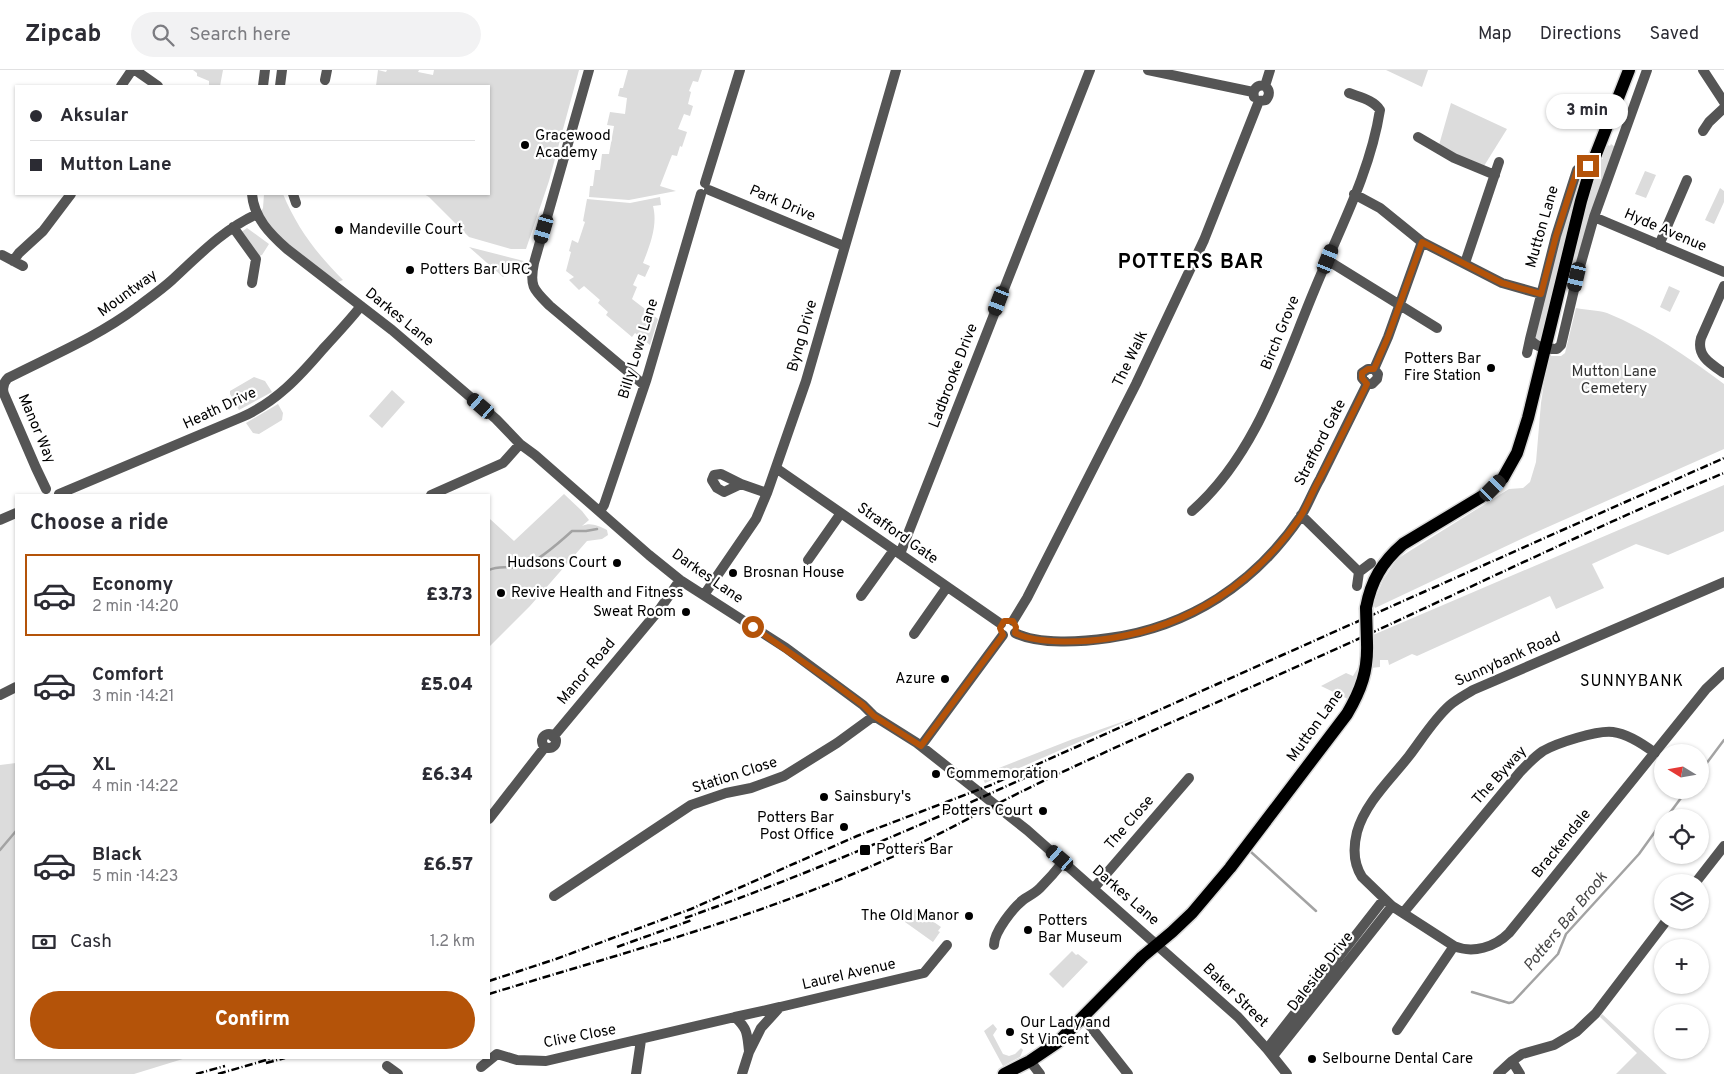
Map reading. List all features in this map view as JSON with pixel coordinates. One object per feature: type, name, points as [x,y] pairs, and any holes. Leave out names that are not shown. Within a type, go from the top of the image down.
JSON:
[{"type":"main road","name":"Mutton Lane","points":[[1004,1074],[1030,1061],[1058,1042],[1138,960],[1192,913],[1230,868],[1347,714],[1358,695],[1367,666],[1366,608],[1377,573],[1392,553],[1403,544],[1481,497],[1503,478],[1517,453],[1523,437],[1591,167],[1629,70]]},
{"type":"street","points":[[122,85],[133,70],[156,85]]},
{"type":"street","points":[[263,85],[264,70]]},
{"type":"street","points":[[280,85],[282,70]]},
{"type":"street","points":[[589,70],[534,263],[531,281],[532,286],[550,306],[644,385]]},
{"type":"street","name":"Billy Lows Lane","points":[[600,511],[604,505],[644,385],[740,70]]},
{"type":"street","name":"Byng Drive","points":[[704,595],[756,519],[767,493],[806,381],[896,70]]},
{"type":"street","name":"Ladbrooke Drive","points":[[861,596],[897,552],[1090,70]]},
{"type":"street","points":[[1148,70],[1256,96],[1257,86],[1265,86],[1270,70]]},
{"type":"street","points":[[1530,338],[1532,343],[1545,347],[1557,349],[1561,345],[1594,217],[1647,70]]},
{"type":"street","points":[[1703,70],[1724,102]]},
{"type":"street","name":"Birch Grove","points":[[1192,512],[1207,498],[1241,453],[1282,373],[1371,151],[1380,110],[1378,106],[1349,93]]},
{"type":"street","name":"The Walk","points":[[1013,621],[1027,598],[1132,392],[1204,240],[1256,96]]},
{"type":"street","points":[[1703,131],[1709,122],[1724,108]]},
{"type":"street","points":[[1418,136],[1454,158],[1495,175]]},
{"type":"street","points":[[1603,136],[1620,143]]},
{"type":"street","points":[[1465,263],[1499,162]]},
{"type":"street","name":"Mutton Lane","points":[[1526,353],[1556,236],[1577,170],[1583,165],[1591,167]]},
{"type":"street","points":[[1660,245],[1687,180]]},
{"type":"street","name":"Park Drive","points":[[705,189],[844,246]]},
{"type":"street","points":[[1354,194],[1380,208],[1422,242],[1502,283],[1541,294]]},
{"type":"street","points":[[13,261],[43,231],[70,195]]},
{"type":"street","points":[[252,195],[257,214]]},
{"type":"street","name":"Mountway","points":[[5,381],[120,320],[163,288],[208,246],[233,227],[257,214]]},
{"type":"street","name":"Darkes Lane","points":[[257,214],[275,238],[361,306],[496,419],[520,444],[535,454],[649,555],[680,580],[786,648],[863,705],[874,716],[921,746],[1027,830],[1157,944]]},
{"type":"street","name":"Hyde Avenue","points":[[1594,217],[1724,272]]},
{"type":"street","points":[[233,227],[256,259],[252,283]]},
{"type":"street","name":"Strafford Gate","points":[[1015,633],[1033,639],[1093,640],[1139,633],[1174,621],[1217,599],[1243,581],[1261,564],[1301,515],[1367,384],[1362,378],[1362,373],[1368,369],[1374,369],[1388,337],[1422,242]]},
{"type":"street","points":[[2,255],[23,266]]},
{"type":"street","points":[[1327,260],[1437,328]]},
{"type":"street","points":[[1563,275],[1577,277]]},
{"type":"street","points":[[1724,286],[1699,346],[1703,356],[1724,374]]},
{"type":"street","name":"Heath Drive","points":[[60,494],[242,418],[265,406],[286,390],[361,306]]},
{"type":"street","name":"Manor Way","points":[[5,381],[2,388],[4,394],[36,468],[44,492]]},
{"type":"street","points":[[433,494],[503,463],[520,444]]},
{"type":"street","name":"Strafford Gate","points":[[776,468],[1001,624]]},
{"type":"street","points":[[741,484],[767,493]]},
{"type":"street","points":[[44,492],[52,488],[60,494]]},
{"type":"street","points":[[0,520],[15,513]]},
{"type":"street","points":[[808,560],[841,513]]},
{"type":"street","points":[[1301,515],[1359,572]]},
{"type":"street","points":[[1358,586],[1359,572],[1371,563]]},
{"type":"street","name":"Manor Road","points":[[490,818],[545,747],[542,743],[543,737],[550,734],[554,736],[658,610],[680,580]]},
{"type":"street","name":"Sunnybank Road","points":[[1388,902],[1362,877],[1355,864],[1355,843],[1358,831],[1368,808],[1449,706],[1473,690],[1724,582]]},
{"type":"street","points":[[914,634],[947,587]]},
{"type":"street","points":[[1007,620],[1013,621],[1016,627],[1015,633],[1011,636],[1003,635],[1000,631],[1001,624],[1007,620]]},
{"type":"street","points":[[921,746],[1003,635]]},
{"type":"street","name":"Brackendale","points":[[1662,744],[1706,689],[1724,672]]},
{"type":"street","points":[[0,695],[15,688]]},
{"type":"street","name":"Station Close","points":[[554,896],[692,805],[726,793],[751,788],[784,776],[838,743],[874,716]]},
{"type":"street","name":"The Byway","points":[[1403,913],[1520,772],[1542,752],[1602,731],[1622,734],[1654,752]]},
{"type":"street","name":"Brackendale","points":[[1388,902],[1454,946],[1466,949],[1484,948],[1500,941],[1510,933],[1654,754]]},
{"type":"street","name":"The Close","points":[[1094,888],[1189,778]]},
{"type":"street","points":[[1702,874],[1724,846]]},
{"type":"street","points":[[994,945],[994,939],[1015,908],[1022,900],[1038,890],[1063,862]]},
{"type":"street","name":"Daleside Drive","points":[[1270,1052],[1388,902]]},
{"type":"street","points":[[1498,1074],[1522,1054],[1554,1045],[1576,1032],[1596,1013],[1661,929]]},
{"type":"street","name":"Baker Street","points":[[1157,944],[1238,1017],[1287,1074]]},
{"type":"street","name":"Laurel Avenue","points":[[735,1017],[924,973],[928,971],[947,945]]},
{"type":"street","points":[[1397,1030],[1454,946]]},
{"type":"street","points":[[742,1074],[749,1052],[761,1028],[780,1007]]},
{"type":"street","points":[[735,1017],[747,1032],[749,1052]]},
{"type":"street","name":"Clive Close","points":[[493,1052],[517,1060],[546,1061],[735,1017]]},
{"type":"street","points":[[1083,1017],[1128,1074]]},
{"type":"street","points":[[636,1074],[641,1040]]},
{"type":"street","name":"Clive Close","points":[[481,1067],[487,1059]]},
{"type":"street","points":[[1030,1061],[1040,1074]]},
{"type":"street","points":[[1512,1061],[1520,1074]]},
{"type":"green space","points":[[193,70],[223,70],[220,85],[209,85],[209,81],[197,76],[197,73]]},
{"type":"green space","name":"Gracewood Academy","points":[[378,70],[386,72],[387,70],[419,70],[418,72],[433,75],[434,70],[579,70],[549,181],[526,249],[511,249],[469,237],[426,195],[490,195],[490,85],[376,85]]},
{"type":"green space","points":[[628,70],[702,70],[698,82],[693,81],[689,91],[691,92],[688,104],[693,106],[690,116],[684,114],[678,129],[687,132],[682,147],[680,146],[677,156],[672,155],[660,186],[676,191],[629,200],[589,197],[590,186],[593,186],[595,170],[600,170],[602,154],[609,154],[614,126],[607,125],[610,112],[625,114],[627,98],[618,96],[620,88],[623,88]]},
{"type":"green space","points":[[1386,70],[1428,70],[1422,87]]},
{"type":"green space","points":[[1451,103],[1507,129],[1484,166],[1439,145]]},
{"type":"green space","points":[[1611,144],[1615,147],[1574,273],[1570,272],[1595,174],[1600,159],[1603,159],[1602,155],[1608,145],[1610,146]]},
{"type":"green space","points":[[1584,170],[1540,341],[1537,341],[1534,336],[1544,293],[1580,171]]},
{"type":"green space","points":[[1645,171],[1656,175],[1646,198],[1635,194]]},
{"type":"green space","points":[[1720,188],[1724,191],[1724,202],[1714,224],[1705,220]]},
{"type":"green space","points":[[264,195],[284,195],[308,240],[343,280],[338,282],[335,280],[274,233],[261,212]]},
{"type":"green space","points":[[660,197],[661,205],[653,206],[654,228],[643,263],[650,266],[645,277],[638,274],[633,285],[637,287],[632,299],[658,319],[650,345],[635,333],[632,337],[606,315],[608,312],[598,303],[600,300],[584,286],[579,290],[569,280],[574,277],[566,271],[572,240],[578,243],[585,222],[583,221],[587,199],[630,203]]},
{"type":"green space","points":[[247,228],[269,244],[262,255],[259,256],[240,233]]},
{"type":"green space","points":[[469,247],[528,262],[525,273],[509,270],[503,277]]},
{"type":"green space","points":[[1669,286],[1680,291],[1670,312],[1660,307]]},
{"type":"green space","name":"Mutton Lane Cemetery","points":[[1576,308],[1607,313],[1638,327],[1682,354],[1724,384],[1724,449],[1532,534],[1375,608],[1373,604],[1383,580],[1397,559],[1509,489],[1523,488],[1530,482],[1536,462],[1541,403],[1548,356],[1561,356],[1565,353]]},
{"type":"green space","points":[[254,377],[265,381],[272,392],[239,410],[230,391]]},
{"type":"green space","points":[[392,390],[405,402],[382,428],[369,416]]},
{"type":"green space","points":[[278,404],[283,413],[282,420],[259,434],[253,433],[246,423]]},
{"type":"green space","points":[[1724,485],[1724,531],[1668,555],[1636,544],[1592,564],[1604,588],[1556,609],[1550,596],[1417,656],[1412,654],[1389,665],[1388,660],[1380,660],[1380,667],[1371,668],[1373,635]]},
{"type":"green space","points":[[564,494],[589,520],[582,526],[591,524],[598,526],[607,530],[608,535],[602,539],[587,541],[530,606],[490,646],[490,519],[514,541]]},
{"type":"green space","points":[[1359,666],[1357,678],[1348,699],[1321,686],[1346,673],[1353,676]]},
{"type":"green space","points":[[1136,717],[985,783],[981,775],[1073,739]]},
{"type":"green space","points":[[15,763],[15,1059],[183,1059],[134,1074],[0,1074],[0,765]]},
{"type":"green space","points":[[915,909],[941,927],[933,942],[905,922]]},
{"type":"green space","points":[[1072,951],[1088,962],[1063,988],[1049,974]]},
{"type":"green space","points":[[1602,1014],[1667,1074],[1616,1074],[1637,1053],[1600,1017]]},
{"type":"green space","points":[[993,1024],[997,1029],[993,1035],[1003,1054],[1009,1056],[1015,1054],[1021,1048],[1023,1050],[1020,1057],[1003,1066],[984,1031]]},
{"type":"waterway","name":"Potters Bar Brook","points":[[490,570],[498,567],[524,566],[556,545],[572,531],[597,529]]},
{"type":"waterway","name":"Potters Bar Brook","points":[[1709,760],[1724,740]]},
{"type":"waterway","name":"Potters Bar Brook","points":[[1673,809],[1680,799]]},
{"type":"waterway","name":"Potters Bar Brook","points":[[0,850],[15,832]]},
{"type":"waterway","name":"Potters Bar Brook","points":[[1472,992],[1509,1003],[1513,1002],[1558,954],[1566,934],[1639,854],[1654,833]]},
{"type":"waterway","name":"Potters Bar Brook","points":[[1251,852],[1316,911]]},
{"type":"railway","points":[[490,981],[556,959],[691,909],[857,836],[991,785],[1724,458]]},
{"type":"railway","points":[[490,994],[723,922],[860,871],[1107,751],[1325,654],[1623,516],[1724,473]]},
{"type":"railway","points":[[685,918],[860,850],[1031,775]]},
{"type":"railway","points":[[617,947],[692,920]]},
{"type":"railway","points":[[218,1074],[270,1059]]},
{"type":"railway","points":[[266,1063],[281,1059]]},
{"type":"railway","points":[[196,1074],[225,1066]]},
{"type":"place","name":"Gracewood Academy","points":[[525,145]]},
{"type":"place","name":"Mandeville Court","points":[[339,230]]},
{"type":"place","name":"Potters Bar URC","points":[[410,270]]},
{"type":"place","name":"Potters Bar Fire Station","points":[[1491,368]]},
{"type":"place","name":"Hudsons Court","points":[[617,563]]},
{"type":"place","name":"Brosnan House","points":[[733,573]]},
{"type":"place","name":"Revive Health and Fitness","points":[[501,593]]},
{"type":"place","name":"Sweat Room","points":[[686,612]]},
{"type":"place","name":"Azure","points":[[945,679]]},
{"type":"place","name":"Commemoration","points":[[936,774]]},
{"type":"place","name":"Sainsbury's","points":[[824,797]]},
{"type":"place","name":"Potters Court","points":[[1043,811]]},
{"type":"place","name":"Potters Bar Post Office","points":[[844,827]]},
{"type":"place","name":"Potters Bar","points":[[865,850]]},
{"type":"place","name":"The Old Manor","points":[[969,916]]},
{"type":"place","name":"Potters Bar Museum","points":[[1028,930]]},
{"type":"place","name":"Our Lady and St Vincent","points":[[1010,1032]]},
{"type":"place","name":"Selbourne Dental Care","points":[[1312,1059]]},
{"type":"district","name":"POTTERS BAR","points":[[1191,263]]},
{"type":"district","name":"SUNNYBANK","points":[[1632,682]]},
{"type":"route","points":[[753,627],[786,648],[863,705],[874,716],[921,746],[1003,635],[1000,631],[1000,625],[1004,621],[1013,621],[1017,629],[1015,633],[1033,639],[1093,640],[1139,633],[1202,608],[1228,593],[1243,581],[1261,564],[1301,515],[1367,384],[1362,378],[1362,373],[1370,368],[1374,369],[1388,337],[1422,242],[1502,283],[1541,294],[1556,236],[1577,170],[1583,165],[1588,166]]}]
